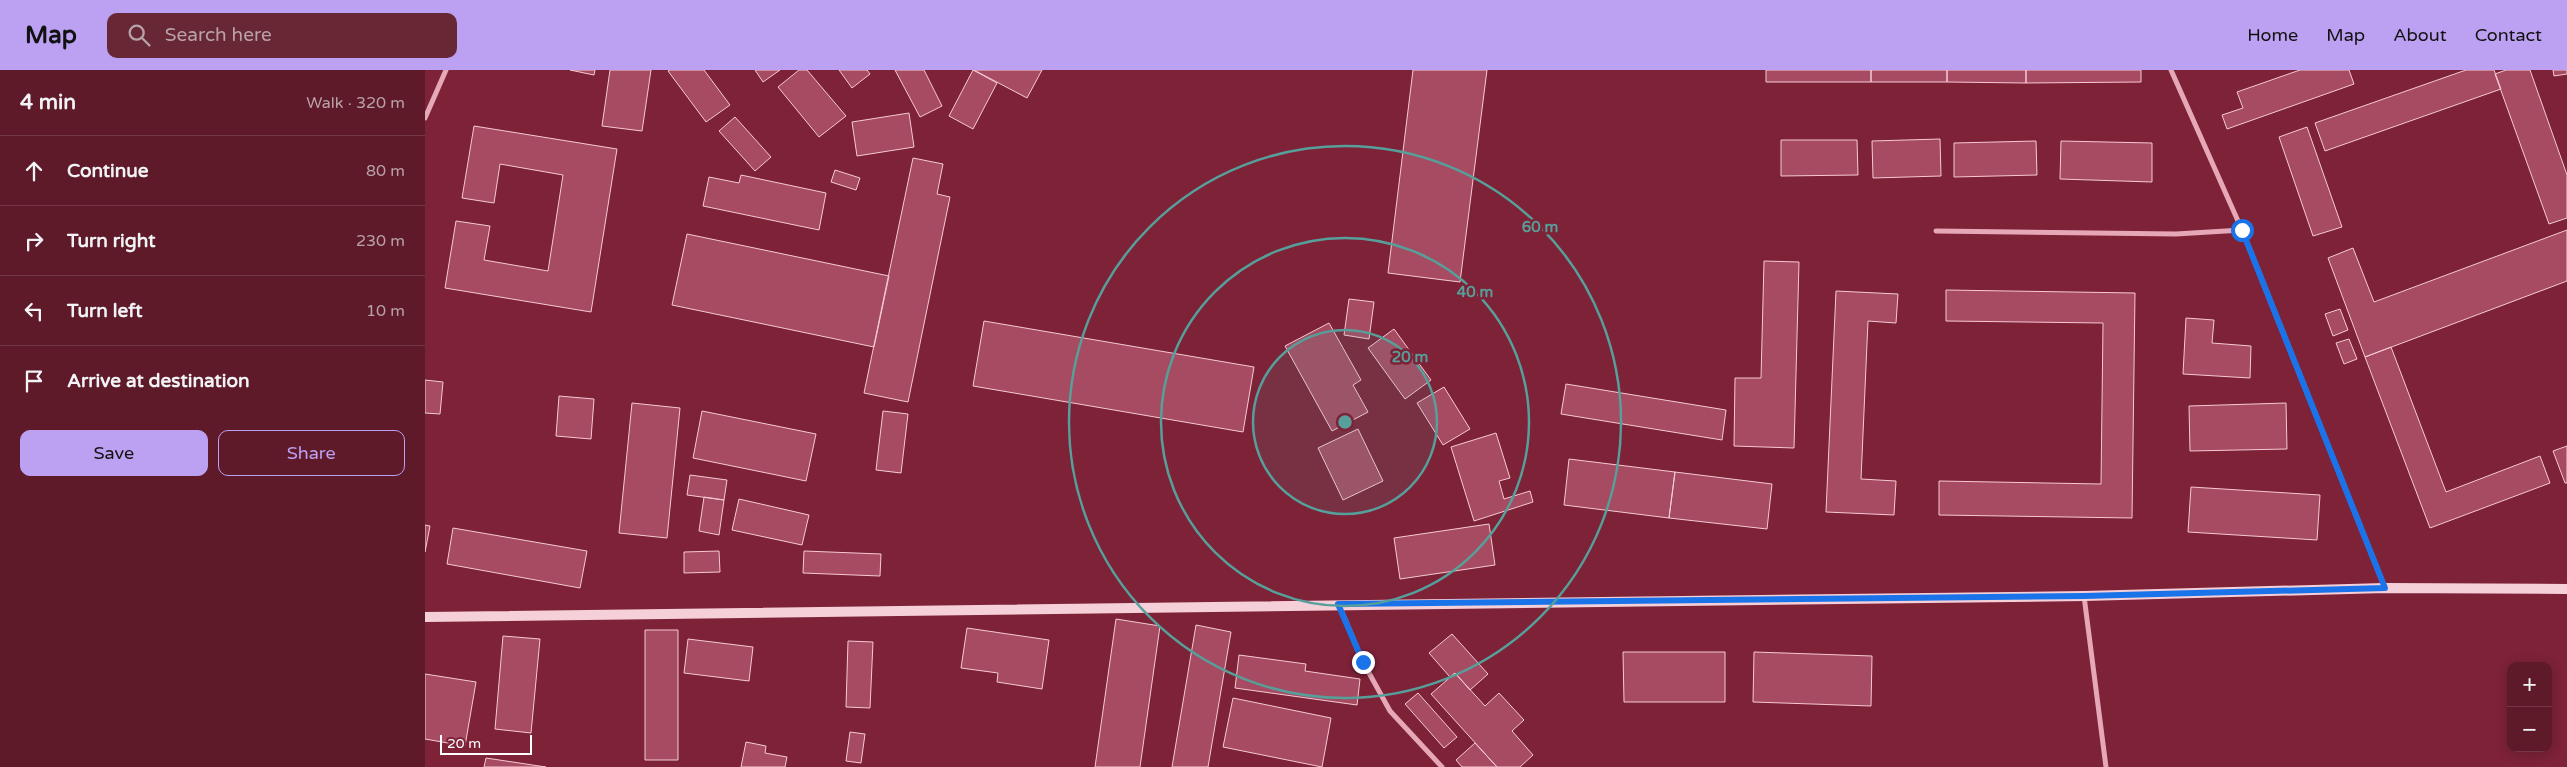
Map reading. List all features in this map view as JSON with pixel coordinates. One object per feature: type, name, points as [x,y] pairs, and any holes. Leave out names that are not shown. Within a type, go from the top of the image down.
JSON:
[{"type":"main road","points":[[425,617],[2084,596],[2385,588],[2567,589]]},
{"type":"street","points":[[425,118],[446,70]]},
{"type":"street","points":[[2171,70],[2242,230],[2385,588]]},
{"type":"street","points":[[1936,231],[2176,234],[2242,230]]},
{"type":"street","points":[[2084,596],[2105,767]]},
{"type":"street","points":[[1338,604],[1363,662],[1390,711],[1442,767]]},
{"type":"building","points":[[570,70],[595,70],[594,75]]},
{"type":"building","points":[[610,70],[651,70],[642,131],[602,126]]},
{"type":"building","points":[[704,70],[730,105],[706,122],[668,71]]},
{"type":"building","points":[[755,70],[780,70],[763,82]]},
{"type":"building","points":[[799,70],[807,70],[846,116],[819,137],[778,87]]},
{"type":"building","points":[[839,70],[867,70],[870,74],[852,88]]},
{"type":"building","points":[[895,70],[924,70],[942,106],[920,117]]},
{"type":"building","points":[[973,70],[997,83],[973,129],[949,116]]},
{"type":"building","points":[[974,70],[1042,70],[1027,98]]},
{"type":"building","points":[[1413,70],[1487,70],[1460,282],[1388,273]]},
{"type":"building","points":[[1766,70],[1871,70],[1871,82],[1766,82]]},
{"type":"building","points":[[1871,70],[1947,70],[1947,82],[1871,82]]},
{"type":"building","points":[[1947,70],[2026,70],[2026,83],[1947,82]]},
{"type":"building","points":[[2026,70],[2141,70],[2141,82],[2026,83]]},
{"type":"building","points":[[2300,70],[2349,70],[2354,84],[2227,129],[2222,115],[2243,108],[2237,92]]},
{"type":"building","points":[[2466,70],[2494,70],[2501,89],[2325,151],[2315,123]]},
{"type":"building","points":[[2506,70],[2530,70],[2567,175],[2567,218],[2549,224],[2495,74]]},
{"type":"building","points":[[2553,70],[2567,70],[2567,74],[2554,76]]},
{"type":"building","points":[[909,113],[914,147],[857,156],[852,122]]},
{"type":"building","points":[[735,117],[771,157],[755,171],[719,131]]},
{"type":"building","points":[[474,126],[617,149],[591,312],[445,288],[456,221],[490,226],[484,260],[548,271],[563,175],[500,164],[494,203],[462,198]]},
{"type":"building","points":[[2307,127],[2342,227],[2313,236],[2279,137]]},
{"type":"building","points":[[1940,139],[1941,176],[1873,178],[1872,141]]},
{"type":"building","points":[[1781,140],[1857,140],[1858,175],[1781,176]]},
{"type":"building","points":[[2036,141],[2037,175],[1954,177],[1954,143]]},
{"type":"building","points":[[2061,141],[2152,143],[2152,182],[2060,179]]},
{"type":"building","points":[[913,158],[943,164],[937,194],[950,197],[908,402],[864,393]]},
{"type":"building","points":[[835,170],[860,178],[856,190],[831,182]]},
{"type":"building","points":[[741,175],[826,193],[819,230],[703,206],[709,177],[739,183]]},
{"type":"building","points":[[2567,230],[2567,281],[2365,357],[2328,258],[2353,248],[2374,302]]},
{"type":"building","points":[[687,234],[889,276],[874,347],[672,305]]},
{"type":"building","points":[[1764,261],[1799,262],[1794,448],[1734,446],[1735,378],[1761,378]]},
{"type":"building","points":[[1946,290],[2135,293],[2132,518],[1939,515],[1939,481],[2101,484],[2103,323],[1946,321]]},
{"type":"building","points":[[1836,291],[1898,294],[1896,323],[1868,321],[1861,479],[1896,481],[1894,515],[1826,512]]},
{"type":"building","points":[[1349,299],[1374,302],[1369,339],[1344,335]]},
{"type":"building","points":[[2340,309],[2348,330],[2333,336],[2325,314]]},
{"type":"building","points":[[2186,318],[2214,320],[2212,343],[2251,346],[2250,378],[2183,374]]},
{"type":"building","points":[[984,321],[1254,367],[1243,432],[973,386]]},
{"type":"building","points":[[1329,323],[1361,380],[1353,385],[1368,412],[1332,431],[1285,346]]},
{"type":"building","points":[[1394,329],[1431,380],[1405,399],[1368,348]]},
{"type":"building","points":[[2349,339],[2357,359],[2344,364],[2336,343]]},
{"type":"building","points":[[2391,347],[2446,492],[2540,456],[2550,483],[2430,528],[2365,357]]},
{"type":"building","points":[[425,380],[443,382],[440,414],[425,413]]},
{"type":"building","points":[[1566,384],[1726,410],[1722,440],[1561,414]]},
{"type":"building","points":[[1444,387],[1470,429],[1443,445],[1417,403]]},
{"type":"building","points":[[559,396],[594,399],[591,439],[556,436]]},
{"type":"building","points":[[632,403],[680,408],[667,538],[619,533]]},
{"type":"building","points":[[2286,403],[2287,449],[2190,451],[2189,406]]},
{"type":"building","points":[[702,411],[816,434],[806,481],[693,458]]},
{"type":"building","points":[[883,411],[908,414],[901,473],[876,470]]},
{"type":"building","points":[[1358,429],[1383,481],[1343,500],[1318,448]]},
{"type":"building","points":[[1496,433],[1510,478],[1499,481],[1504,499],[1530,491],[1533,502],[1474,521],[1451,447]]},
{"type":"building","points":[[2567,446],[2567,483],[2565,483],[2553,451]]},
{"type":"building","points":[[1569,459],[1675,472],[1669,518],[1564,505]]},
{"type":"building","points":[[1675,472],[1772,484],[1767,529],[1669,518]]},
{"type":"building","points":[[690,475],[727,480],[724,500],[687,495]]},
{"type":"building","points":[[2191,487],[2320,495],[2317,540],[2188,532]]},
{"type":"building","points":[[704,497],[724,500],[719,535],[699,531]]},
{"type":"building","points":[[739,499],[809,515],[802,545],[732,530]]},
{"type":"building","points":[[1489,524],[1495,565],[1400,579],[1394,538]]},
{"type":"building","points":[[425,525],[430,526],[425,552]]},
{"type":"building","points":[[453,528],[587,551],[580,588],[447,564]]},
{"type":"building","points":[[719,551],[720,572],[684,573],[684,552]]},
{"type":"building","points":[[804,551],[881,554],[880,576],[803,573]]},
{"type":"building","points":[[1116,619],[1160,626],[1140,767],[1095,767]]},
{"type":"building","points":[[1196,625],[1231,632],[1208,767],[1172,767]]},
{"type":"building","points":[[967,628],[1049,640],[1042,689],[997,682],[998,673],[961,668]]},
{"type":"building","points":[[645,630],[678,630],[678,760],[645,760]]},
{"type":"building","points":[[1452,634],[1488,674],[1470,690],[1455,673],[1450,677],[1429,653]]},
{"type":"building","points":[[503,636],[540,639],[531,733],[495,729]]},
{"type":"building","points":[[688,639],[753,647],[749,681],[684,673]]},
{"type":"building","points":[[848,641],[873,642],[870,708],[846,707]]},
{"type":"building","points":[[1623,652],[1725,652],[1725,702],[1624,702]]},
{"type":"building","points":[[1754,652],[1872,656],[1871,706],[1753,702]]},
{"type":"building","points":[[1239,655],[1306,664],[1305,671],[1360,679],[1357,705],[1235,688]]},
{"type":"building","points":[[1455,673],[1485,706],[1499,693],[1524,720],[1512,731],[1533,755],[1520,767],[1497,767],[1431,694]]},
{"type":"building","points":[[425,674],[476,682],[465,746],[425,739]]},
{"type":"building","points":[[1418,693],[1457,737],[1444,748],[1405,704]]},
{"type":"building","points":[[1233,698],[1331,718],[1322,767],[1223,747]]},
{"type":"building","points":[[850,732],[865,734],[861,763],[846,761]]},
{"type":"building","points":[[746,742],[766,746],[765,753],[787,757],[785,767],[741,767]]},
{"type":"building","points":[[1475,743],[1497,767],[1462,767],[1456,760]]},
{"type":"building","points":[[486,758],[546,767],[484,767]]},
{"type":"route","points":[[1363,662],[1338,604],[2084,596],[2385,588],[2242,230]]}]
